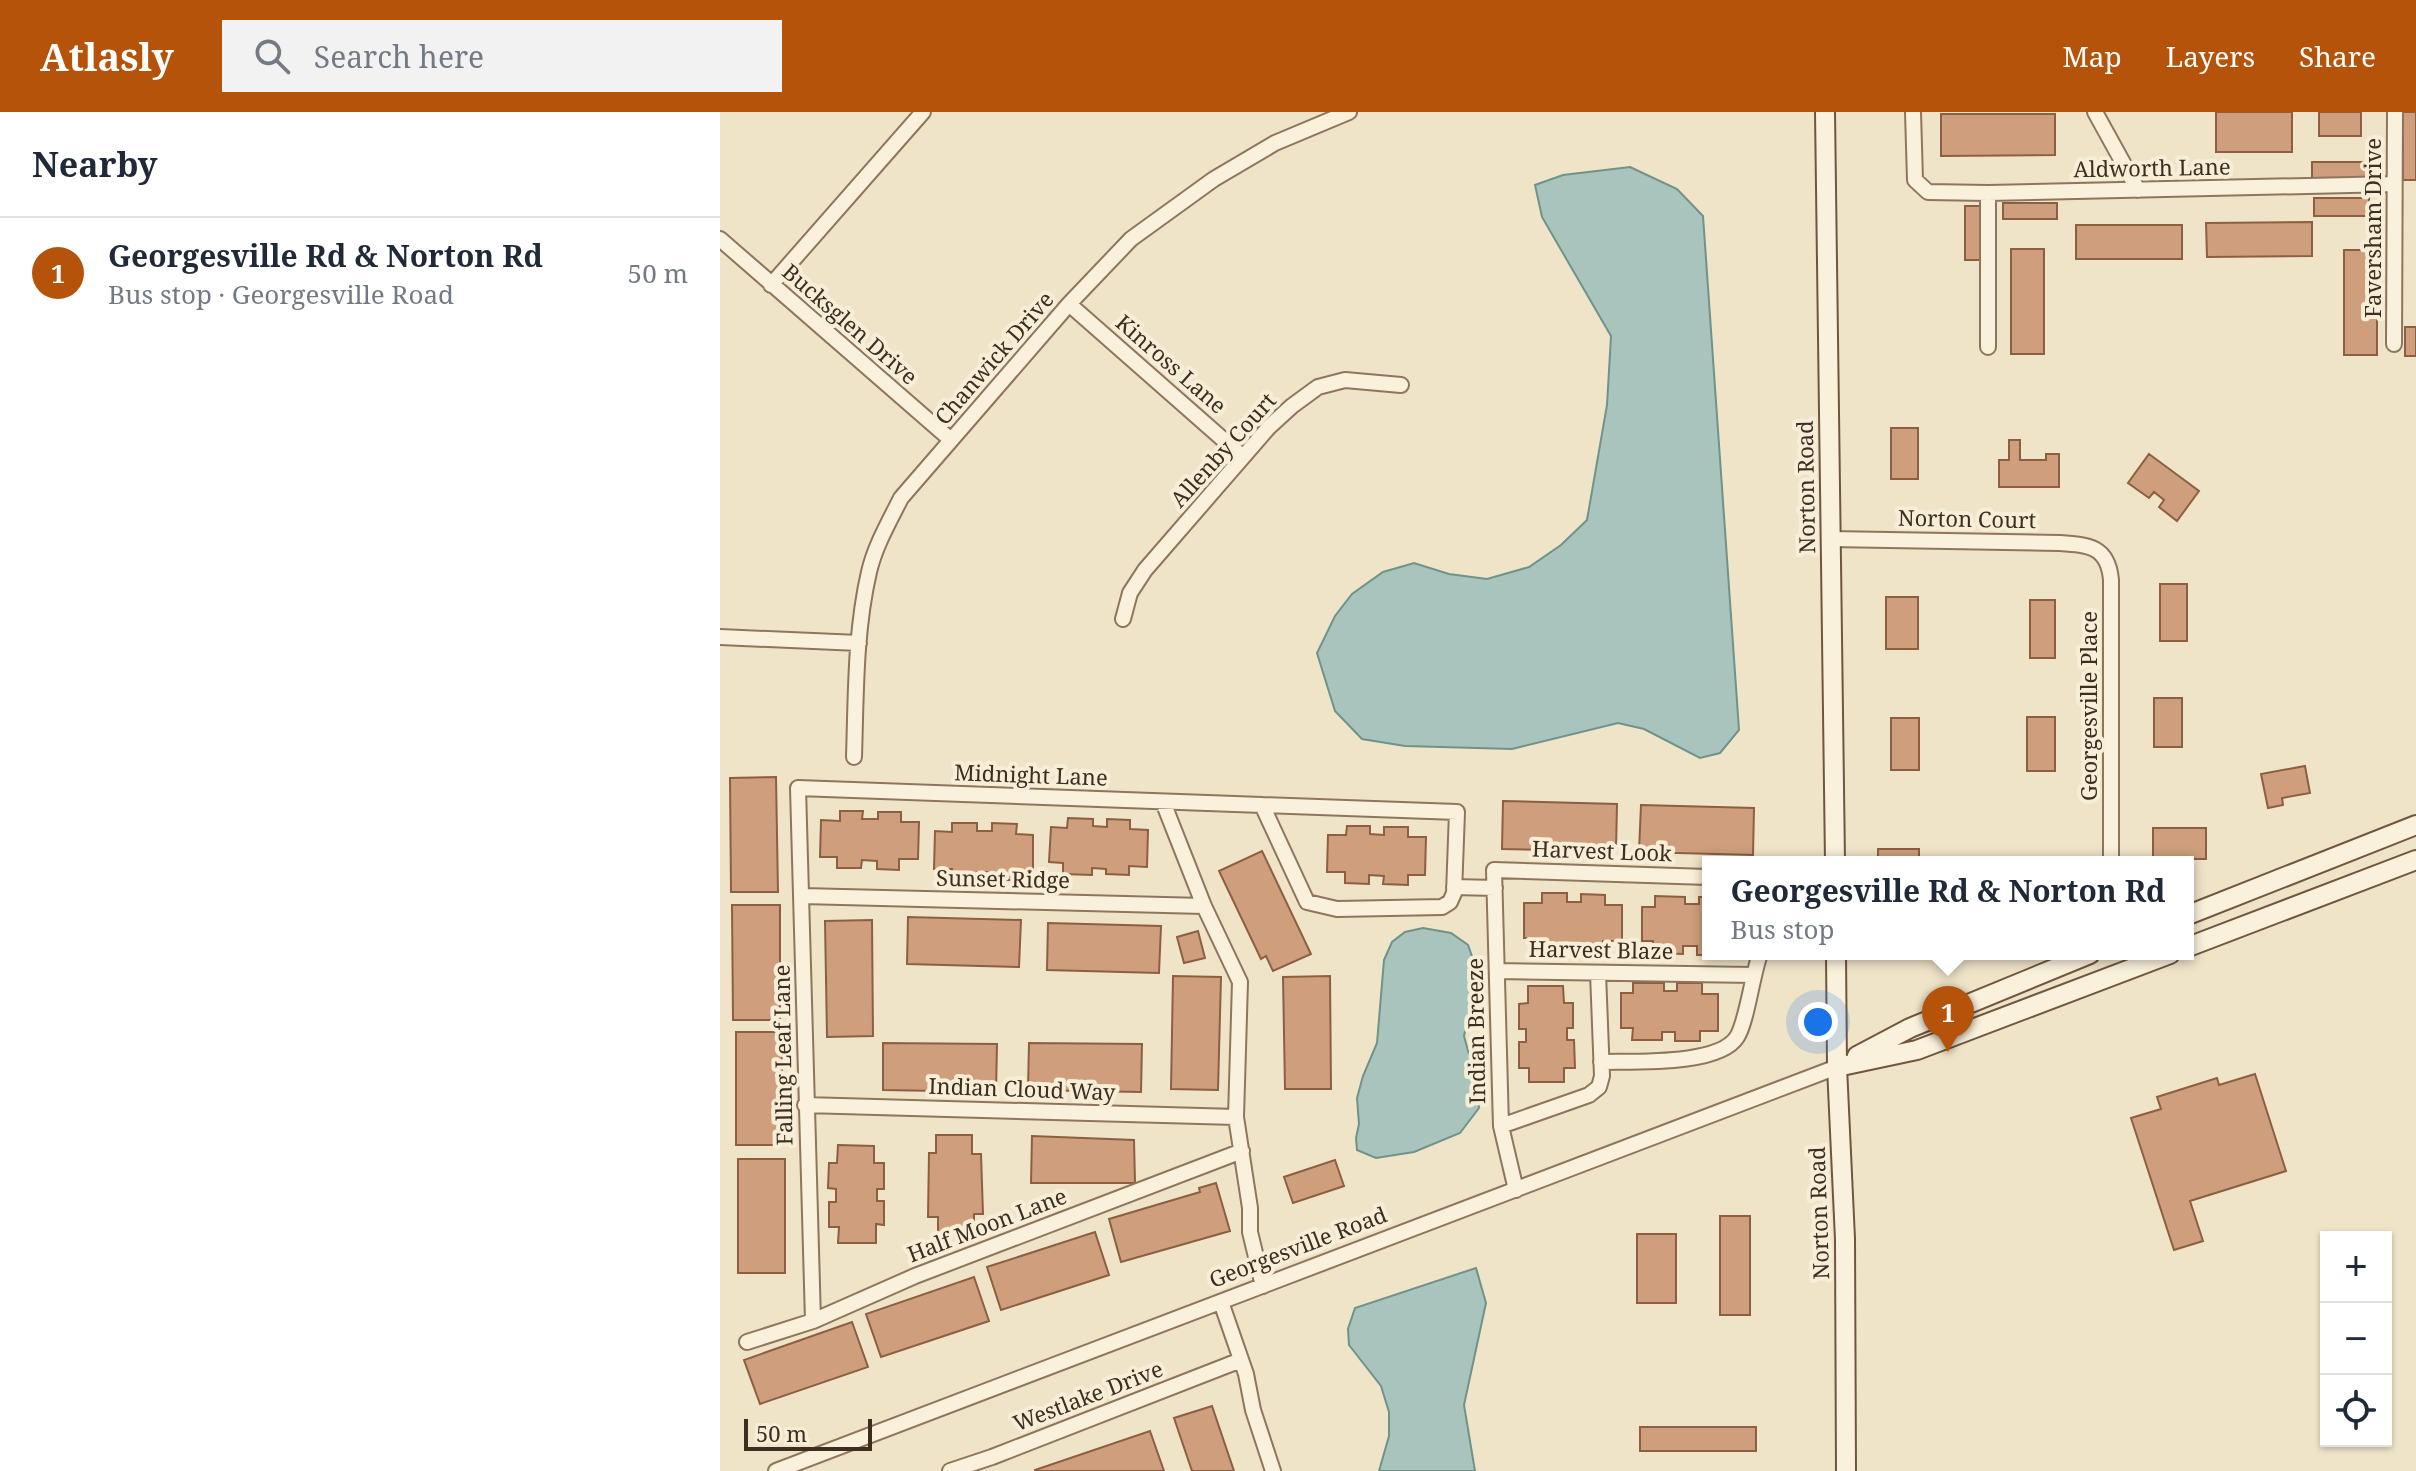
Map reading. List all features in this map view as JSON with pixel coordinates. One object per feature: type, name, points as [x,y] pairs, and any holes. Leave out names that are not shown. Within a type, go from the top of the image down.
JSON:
[{"type":"main road","name":"Norton Road","points":[[1825,112],[1835,856]]},
{"type":"main road","points":[[2194,913],[2416,825]]},
{"type":"main road","points":[[2194,945],[2416,860]]},
{"type":"main road","name":"Norton Road","points":[[1836,960],[1837,1067],[1845,1239],[1846,1471]]},
{"type":"main road","name":"Georgesville Road","points":[[1837,1067],[1910,1028],[2075,960]]},
{"type":"main road","name":"Georgesville Road","points":[[1837,1067],[1917,1050],[2154,960]]},
{"type":"street","points":[[771,285],[923,112]]},
{"type":"street","name":"Chanwick Drive","points":[[854,757],[859,643],[869,572],[882,533],[901,498],[1069,304],[1131,239],[1214,179],[1275,143],[1349,112]]},
{"type":"street","name":"Aldworth Lane","points":[[1913,112],[1915,180],[1928,192],[2394,184]]},
{"type":"street","points":[[2095,112],[2138,190]]},
{"type":"street","name":"Faversham Drive","points":[[2394,344],[2395,112]]},
{"type":"street","points":[[1988,193],[1988,347]]},
{"type":"street","name":"Bucksglen Drive","points":[[720,239],[951,440]]},
{"type":"street","name":"Kinross Lane","points":[[1069,304],[1243,457]]},
{"type":"street","name":"Allenby Court","points":[[1123,619],[1130,593],[1145,570],[1269,427],[1292,406],[1318,387],[1345,380],[1401,385]]},
{"type":"street","name":"Norton Court","points":[[1830,539],[2059,543],[2093,547],[2101,553]]},
{"type":"street","name":"Georgesville Place","points":[[2101,553],[2109,566],[2111,580],[2111,856]]},
{"type":"street","points":[[720,637],[859,643]]},
{"type":"street","name":"Midnight Lane","points":[[798,788],[1457,812],[1454,887]]},
{"type":"street","name":"Falling Leaf Lane","points":[[798,788],[813,1321]]},
{"type":"street","points":[[1163,802],[1204,906],[1240,982],[1236,1117],[1250,1232],[1263,1286]]},
{"type":"street","points":[[1262,805],[1307,902],[1337,909],[1442,907],[1450,902],[1454,887],[1495,888]]},
{"type":"street","name":"Harvest Look","points":[[1494,870],[1702,877]]},
{"type":"street","name":"Indian Breeze","points":[[1494,870],[1501,1126],[1516,1190]]},
{"type":"street","name":"Sunset Ridge","points":[[802,896],[1204,906]]},
{"type":"street","points":[[1601,1062],[1691,1060],[1736,1040],[1758,960]]},
{"type":"street","name":"Harvest Blaze","points":[[1497,971],[1753,975]]},
{"type":"street","points":[[1501,1126],[1589,1095],[1599,1087],[1598,973]]},
{"type":"street","name":"Georgesville Road","points":[[776,1471],[794,1468],[1837,1067]]},
{"type":"street","name":"Indian Cloud Way","points":[[805,1105],[1236,1117]]},
{"type":"street","name":"Half Moon Lane","points":[[747,1342],[813,1321],[915,1276],[1242,1151]]},
{"type":"street","points":[[1221,1302],[1273,1471]]},
{"type":"street","name":"Westlake Drive","points":[[950,1471],[995,1464],[1241,1360]]},
{"type":"water","points":[[1630,167],[1677,189],[1703,216],[1739,730],[1720,753],[1700,758],[1644,729],[1618,723],[1512,749],[1405,746],[1362,739],[1335,711],[1317,653],[1335,616],[1352,594],[1383,572],[1414,563],[1449,574],[1487,579],[1529,567],[1561,545],[1587,520],[1607,405],[1611,336],[1542,217],[1535,185],[1563,175]]},
{"type":"water","points":[[1423,928],[1451,933],[1468,945],[1478,973],[1464,1036],[1478,1087],[1479,1108],[1460,1133],[1414,1152],[1376,1158],[1357,1150],[1357,1098],[1377,1043],[1384,960],[1392,942],[1405,932]]},
{"type":"water","points":[[1476,1268],[1486,1303],[1464,1405],[1475,1471],[1379,1471],[1389,1436],[1389,1412],[1381,1386],[1349,1345],[1348,1329],[1355,1308]]},
{"type":"building","points":[[2216,112],[2292,112],[2292,152],[2216,152]]},
{"type":"building","points":[[2319,112],[2361,112],[2361,136],[2319,136]]},
{"type":"building","points":[[2403,112],[2416,112],[2416,180],[2403,180]]},
{"type":"building","points":[[1941,114],[2055,114],[2055,155],[1941,156]]},
{"type":"building","points":[[2312,162],[2369,162],[2369,181],[2312,181]]},
{"type":"building","points":[[2314,198],[2369,198],[2369,216],[2314,216]]},
{"type":"building","points":[[2003,203],[2057,203],[2057,219],[2003,219]]},
{"type":"building","points":[[1965,206],[1982,206],[1982,260],[1965,260]]},
{"type":"building","points":[[2312,222],[2312,256],[2207,257],[2206,223]]},
{"type":"building","points":[[2076,225],[2182,225],[2182,259],[2076,259]]},
{"type":"building","points":[[2011,249],[2044,249],[2044,354],[2011,354]]},
{"type":"building","points":[[2344,250],[2377,250],[2377,355],[2344,355]]},
{"type":"building","points":[[2405,327],[2416,327],[2416,356],[2405,356]]},
{"type":"building","points":[[1891,428],[1918,428],[1918,479],[1891,479]]},
{"type":"building","points":[[2009,440],[2020,440],[2020,460],[2046,460],[2046,454],[2059,454],[2059,487],[1999,487],[1999,460],[2009,460]]},
{"type":"building","points":[[2149,454],[2199,491],[2177,521],[2159,507],[2164,500],[2154,492],[2149,498],[2128,483]]},
{"type":"building","points":[[2160,584],[2187,584],[2187,641],[2160,641]]},
{"type":"building","points":[[1886,597],[1918,597],[1918,649],[1886,649]]},
{"type":"building","points":[[2030,600],[2055,600],[2055,658],[2030,658]]},
{"type":"building","points":[[2154,698],[2182,698],[2182,747],[2154,747]]},
{"type":"building","points":[[2027,717],[2055,717],[2055,771],[2027,771]]},
{"type":"building","points":[[1891,718],[1919,718],[1919,770],[1891,770]]},
{"type":"building","points":[[2305,766],[2310,793],[2282,798],[2283,805],[2268,808],[2261,774]]},
{"type":"building","points":[[776,777],[778,892],[731,892],[730,778]]},
{"type":"building","points":[[1503,801],[1617,804],[1616,851],[1502,849]]},
{"type":"building","points":[[1641,805],[1754,808],[1753,855],[1639,852]]},
{"type":"building","points":[[840,811],[863,811],[862,819],[878,819],[878,812],[901,812],[901,822],[919,822],[918,859],[899,859],[899,870],[877,869],[877,861],[862,860],[861,868],[837,868],[837,857],[820,857],[821,820],[840,821]]},
{"type":"building","points":[[1068,818],[1093,819],[1093,826],[1107,827],[1107,819],[1130,820],[1130,829],[1148,830],[1147,867],[1129,866],[1129,875],[1106,874],[1106,869],[1092,868],[1092,875],[1063,874],[1063,863],[1049,862],[1051,827],[1067,828]]},
{"type":"building","points":[[952,823],[977,823],[977,831],[992,831],[992,823],[1017,824],[1016,834],[1033,835],[1033,871],[1015,870],[1015,880],[990,880],[990,872],[977,872],[976,880],[952,879],[952,869],[934,869],[935,831],[952,832]]},
{"type":"building","points":[[1347,826],[1370,826],[1370,834],[1384,835],[1384,827],[1408,827],[1408,837],[1426,837],[1425,875],[1408,875],[1408,885],[1383,884],[1384,876],[1369,875],[1369,884],[1345,883],[1345,872],[1327,872],[1328,835],[1346,835]]},
{"type":"building","points":[[2153,828],[2206,828],[2206,859],[2153,856]]},
{"type":"building","points":[[1878,849],[1919,849],[1919,856],[1878,856]]},
{"type":"building","points":[[1262,851],[1311,954],[1273,971],[1266,956],[1261,959],[1219,871]]},
{"type":"building","points":[[1542,893],[1567,893],[1567,902],[1581,902],[1581,894],[1605,895],[1605,905],[1622,905],[1622,941],[1603,941],[1602,952],[1580,952],[1580,943],[1566,943],[1566,949],[1535,949],[1535,938],[1524,938],[1524,903],[1542,903]]},
{"type":"building","points":[[1655,896],[1685,897],[1685,904],[1699,904],[1699,897],[1702,897],[1702,955],[1697,955],[1697,946],[1683,946],[1683,954],[1653,953],[1653,941],[1642,941],[1642,907],[1655,907]]},
{"type":"building","points":[[732,905],[780,905],[780,1020],[733,1020]]},
{"type":"building","points":[[908,917],[1021,920],[1019,967],[907,964]]},
{"type":"building","points":[[872,920],[873,1036],[827,1037],[825,921]]},
{"type":"building","points":[[1048,923],[1161,926],[1159,973],[1047,970]]},
{"type":"building","points":[[1198,931],[1205,958],[1184,963],[1177,937]]},
{"type":"building","points":[[1173,976],[1221,977],[1218,1090],[1171,1089]]},
{"type":"building","points":[[1330,976],[1331,1089],[1285,1089],[1283,977]]},
{"type":"building","points":[[1633,983],[1664,983],[1664,991],[1677,991],[1677,983],[1702,983],[1702,994],[1718,994],[1718,1031],[1700,1031],[1700,1041],[1675,1041],[1675,1032],[1662,1032],[1662,1040],[1632,1040],[1633,1028],[1621,1028],[1621,993],[1633,993]]},
{"type":"building","points":[[1528,986],[1563,986],[1564,1003],[1573,1003],[1573,1028],[1567,1028],[1567,1040],[1574,1040],[1575,1068],[1564,1068],[1564,1082],[1529,1082],[1529,1068],[1519,1068],[1519,1042],[1526,1042],[1526,1029],[1519,1029],[1519,1004],[1528,1003]]},
{"type":"building","points":[[736,1032],[782,1032],[782,1145],[736,1145]]},
{"type":"building","points":[[883,1043],[997,1044],[996,1092],[883,1090]]},
{"type":"building","points":[[1029,1043],[1142,1044],[1141,1092],[1028,1090]]},
{"type":"building","points":[[2255,1074],[2286,1171],[2190,1201],[2203,1241],[2174,1250],[2131,1118],[2161,1109],[2157,1097],[2217,1078],[2219,1085]]},
{"type":"building","points":[[936,1135],[972,1135],[972,1154],[981,1154],[983,1214],[974,1214],[974,1233],[938,1233],[938,1217],[928,1217],[929,1153],[936,1153]]},
{"type":"building","points":[[1032,1136],[1134,1140],[1135,1183],[1031,1183]]},
{"type":"building","points":[[838,1145],[874,1146],[874,1163],[884,1163],[884,1189],[877,1189],[877,1201],[884,1201],[884,1225],[876,1224],[876,1243],[838,1243],[839,1227],[829,1227],[829,1202],[836,1202],[836,1189],[828,1188],[829,1163],[837,1163]]},
{"type":"building","points":[[738,1159],[785,1159],[785,1273],[738,1273]]},
{"type":"building","points":[[1335,1160],[1344,1186],[1293,1203],[1284,1177]]},
{"type":"building","points":[[1216,1183],[1230,1231],[1121,1262],[1109,1219],[1200,1192],[1199,1188]]},
{"type":"building","points":[[1720,1216],[1750,1216],[1750,1315],[1720,1315]]},
{"type":"building","points":[[1095,1232],[1109,1275],[1001,1310],[987,1267]]},
{"type":"building","points":[[1637,1234],[1676,1234],[1676,1303],[1637,1303]]},
{"type":"building","points":[[974,1277],[989,1321],[881,1357],[866,1314]]},
{"type":"building","points":[[852,1322],[868,1367],[760,1404],[744,1360]]},
{"type":"building","points":[[1212,1406],[1234,1471],[1192,1471],[1174,1418]]},
{"type":"building","points":[[1640,1427],[1756,1427],[1756,1451],[1640,1451]]},
{"type":"building","points":[[1150,1431],[1164,1471],[1035,1471],[1035,1470]]},
{"type":"place","name":"Georgesville Rd & Norton Rd","points":[[1948,1052]]}]
